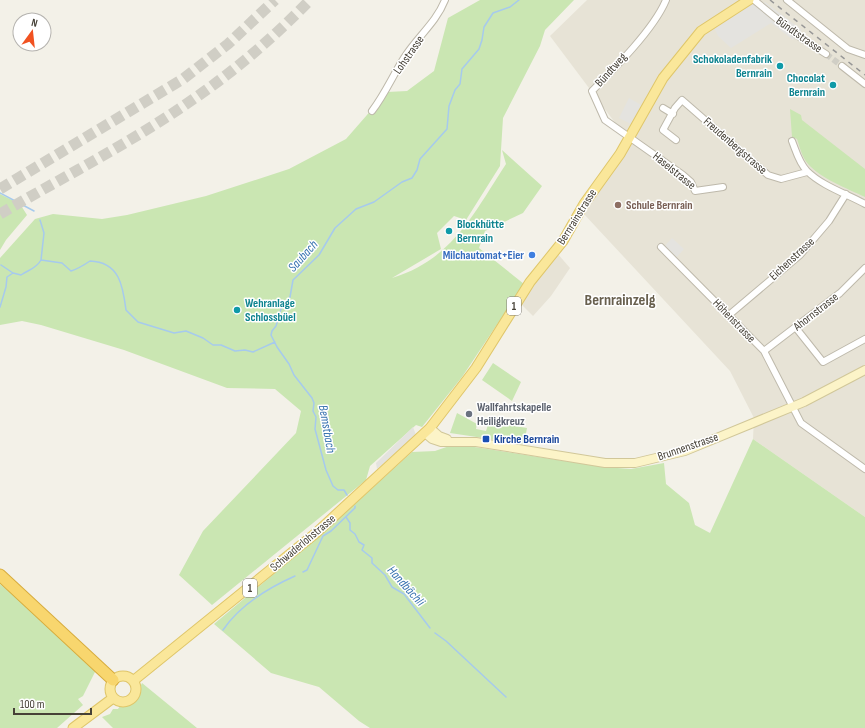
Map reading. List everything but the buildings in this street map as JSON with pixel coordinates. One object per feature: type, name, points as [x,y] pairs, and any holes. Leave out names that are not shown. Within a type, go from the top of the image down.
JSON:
[{"type":"highway","points":[[0,575],[114,680]]},
{"type":"main road","name":"Bernrainstrasse","points":[[414,445],[428,431],[476,368],[530,282],[562,241],[584,204],[620,154],[662,78],[694,38],[709,26],[749,0]]},
{"type":"main road","name":"Brunnenstrasse","points":[[428,431],[452,441],[476,442],[605,463],[635,462],[684,451],[792,406],[865,370]]},
{"type":"main road","name":"Schwaderlohstrasse","points":[[133,681],[316,533],[414,445]]},
{"type":"main road","points":[[121,676],[126,676],[133,681],[136,691],[130,701],[121,702],[113,698],[110,691],[114,680],[121,676]]},
{"type":"main road","points":[[73,728],[113,698]]},
{"type":"street","name":"Lohstrasse","points":[[372,111],[384,94],[405,57],[440,14],[445,0]]},
{"type":"street","name":"Bündtweg","points":[[629,138],[605,120],[592,92],[610,74],[657,18],[666,0]]},
{"type":"street","name":"Bündtstrasse","points":[[754,0],[798,36],[826,54]]},
{"type":"street","points":[[787,0],[848,49],[865,54]]},
{"type":"street","points":[[842,66],[865,84]]},
{"type":"street","name":"Freudenbergstrasse","points":[[676,140],[663,130],[673,114],[674,108],[682,100],[768,175],[775,178],[787,179],[808,172]]},
{"type":"street","points":[[663,108],[673,114]]},
{"type":"street","name":"Haselstrasse","points":[[629,138],[683,175],[691,182],[695,191],[723,187]]},
{"type":"street","points":[[792,141],[799,158],[808,172],[865,204]]},
{"type":"street","name":"Eichenstrasse","points":[[729,315],[800,255],[829,221],[846,194]]},
{"type":"street","name":"Höhenstrasse","points":[[660,247],[764,351],[801,423],[864,466]]},
{"type":"street","name":"Ahornstrasse","points":[[764,351],[840,293],[865,268]]},
{"type":"street","points":[[796,328],[823,362],[865,339]]},
{"type":"shaded area","points":[[587,0],[865,0],[865,517],[753,439],[754,418],[730,371],[583,213],[631,144],[550,36]]},
{"type":"shaded area","points":[[765,2],[802,30],[793,40],[771,23],[731,48],[718,36],[714,27],[752,4],[759,9]]},
{"type":"shaded area","points":[[629,98],[641,105],[631,124],[619,118]]},
{"type":"shaded area","points":[[672,238],[684,249],[676,258],[664,247]]},
{"type":"shaded area","points":[[557,253],[570,268],[551,296],[533,316],[520,303],[527,290]]},
{"type":"shaded area","points":[[413,427],[416,435],[377,469],[376,463]]},
{"type":"green space","points":[[480,0],[574,0],[545,30],[540,46],[503,118],[500,166],[466,220],[454,216],[437,233],[441,249],[392,278],[413,270],[431,259],[460,233],[506,164],[502,150],[542,186],[523,213],[485,231],[479,248],[524,284],[462,377],[422,427],[416,425],[370,466],[366,480],[212,605],[179,575],[203,531],[296,433],[301,411],[275,389],[227,388],[124,350],[41,325],[22,321],[0,325],[0,258],[35,219],[53,214],[102,219],[127,215],[206,196],[289,169],[346,139],[387,92],[407,91],[434,71],[448,18]]},
{"type":"green space","points":[[790,109],[801,115],[802,120],[865,169],[865,197],[820,174],[808,164],[797,139],[792,137]]},
{"type":"green space","points":[[0,194],[20,204],[27,215],[6,240],[0,250]]},
{"type":"green space","points":[[493,363],[521,382],[512,401],[482,380]]},
{"type":"green space","points":[[457,413],[477,424],[476,429],[486,431],[489,422],[527,428],[524,444],[450,433]]},
{"type":"green space","points":[[753,439],[865,517],[865,728],[370,728],[359,721],[319,687],[271,673],[214,624],[324,532],[412,452],[435,451],[455,444],[604,467],[631,469],[664,463],[666,484],[689,503],[695,525],[710,533]]},
{"type":"green space","points":[[0,584],[31,610],[96,670],[83,696],[78,699],[83,705],[57,728],[0,728]]},
{"type":"green space","points":[[142,683],[197,728],[113,728],[102,717],[110,714],[113,709],[118,709],[120,706],[133,701]]},
{"type":"waterway","name":"Saubach","points":[[347,495],[344,490],[338,490],[333,486],[326,470],[315,429],[316,417],[313,411],[314,403],[312,398],[294,375],[289,364],[277,347],[271,335],[272,331],[276,326],[281,309],[290,297],[293,280],[319,255],[335,228],[356,209],[374,202],[402,182],[412,178],[417,170],[420,159],[447,129],[449,106],[455,90],[460,84],[462,69],[479,49],[484,27],[493,13],[510,7],[519,0]]},
{"type":"waterway","points":[[0,193],[34,211]]},
{"type":"waterway","name":"Saubach","points":[[40,220],[44,233],[41,260],[62,263],[71,271],[90,261],[100,262],[108,266],[118,277],[126,310],[138,322],[174,333],[186,331],[203,338],[213,345],[221,345],[235,351],[245,350],[253,352],[275,342]]},
{"type":"waterway","name":"Saubach","points":[[0,307],[6,287],[7,277],[13,273],[21,275],[34,267],[41,260]]},
{"type":"waterway","points":[[1,265],[13,273]]},
{"type":"waterway","name":"Bemstbach","points":[[303,572],[307,570],[323,536],[331,531],[355,508],[355,506]]},
{"type":"waterway","name":"Handbächli","points":[[346,517],[350,523],[350,530],[355,534],[359,542],[364,545],[362,550],[372,558],[372,563],[385,575],[392,587],[404,594],[430,628]]},
{"type":"waterway","name":"Bemstbach","points":[[223,630],[230,621],[255,598],[295,576]]},
{"type":"waterway","name":"Handbächli","points":[[435,633],[446,641],[506,697]]},
{"type":"tunnel","points":[[0,189],[183,79],[228,44],[275,0]]},
{"type":"tunnel","points":[[0,214],[124,144],[172,114],[226,76],[255,52],[310,0]]},
{"type":"tunnel","points":[[826,54],[842,66]]},
{"type":"railway","points":[[770,0],[865,75]]},
{"type":"place","name":"Schokoladenfabrik Bernrain","points":[[780,66]]},
{"type":"place","name":"Chocolat Bernrain","points":[[833,85]]},
{"type":"place","name":"Schule Bernrain","points":[[618,205]]},
{"type":"place","name":"Blockhütte Bernrain","points":[[449,231]]},
{"type":"place","name":"Milchautomat+Eier","points":[[532,255]]},
{"type":"place","name":"Wehranlage Schlossbüel","points":[[237,310]]},
{"type":"place","name":"Wallfahrtskapelle Heiligkreuz","points":[[469,414]]},
{"type":"place","name":"Kirche Bernrain","points":[[486,439]]},
{"type":"district","name":"Bernrainzelg","points":[[620,300]]}]
